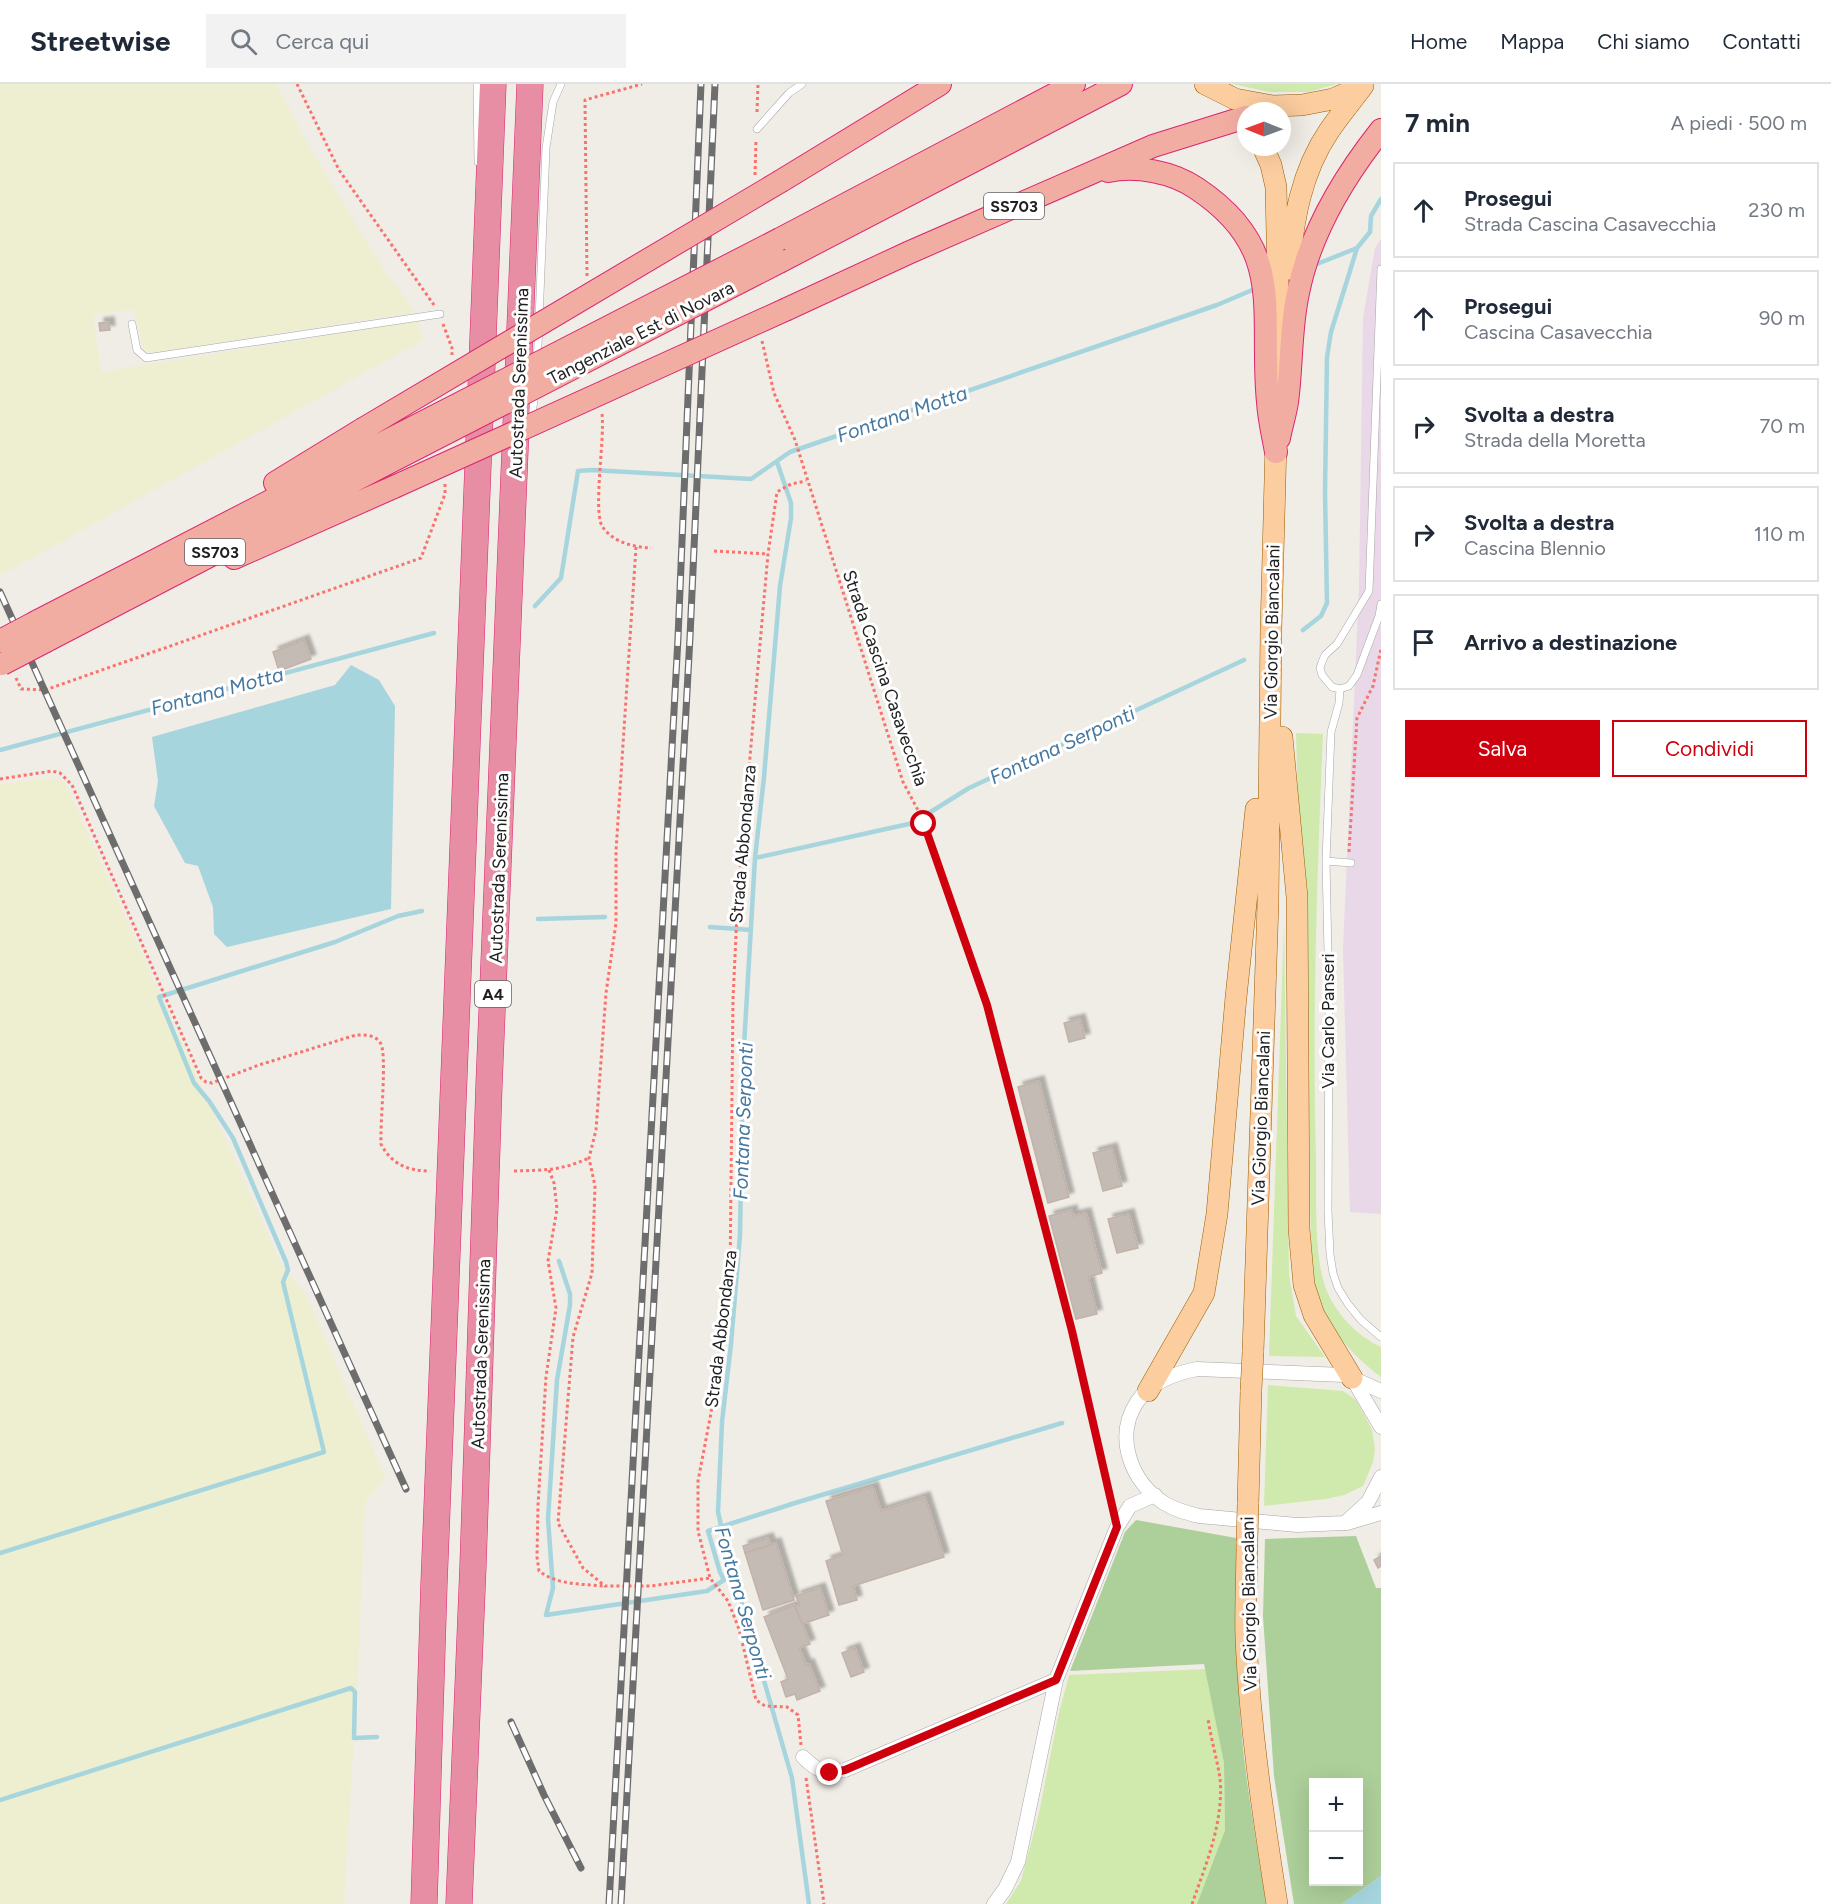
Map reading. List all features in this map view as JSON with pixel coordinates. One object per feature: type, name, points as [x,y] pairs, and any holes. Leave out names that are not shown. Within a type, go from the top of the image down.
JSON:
[{"type":"highway","name":"Autostrada Serenissima","points":[[424,1904],[493,84]]},
{"type":"highway","name":"Autostrada Serenissima","points":[[459,1904],[474,1566],[490,1073],[530,84]]},
{"type":"highway","name":"SS703","points":[[374,447],[781,181],[940,84]]},
{"type":"highway","name":"Tangenziale Est di Novara","points":[[1,664],[41,632],[120,577],[780,238],[1074,84]]},
{"type":"highway","name":"Tangenziale Est di Novara","points":[[0,641],[41,632],[134,595],[374,447],[781,261],[1121,84]]},
{"type":"highway","name":"SS703","points":[[134,595],[185,579],[394,487],[908,253],[1153,146],[1237,113]]},
{"type":"highway","name":"SS703","points":[[1276,452],[1268,402],[1284,278],[1312,244],[1353,167],[1381,130]]},
{"type":"highway","name":"SS703","points":[[1083,176],[1116,169],[1139,170],[1167,175],[1190,185],[1220,206],[1235,222],[1255,253],[1298,293],[1287,402],[1276,452]]},
{"type":"main road","points":[[1205,84],[1237,107]]},
{"type":"main road","points":[[1291,105],[1333,99],[1365,85]]},
{"type":"main road","name":"Via Giorgio Biancalani","points":[[1277,1904],[1259,1786],[1247,1646],[1247,1542],[1268,903],[1271,630],[1280,330],[1284,278],[1296,213],[1307,171],[1329,132],[1365,85]]},
{"type":"main road","name":"Via Giorgio Biancalani","points":[[1267,156],[1276,187],[1284,278]]},
{"type":"main road","points":[[1271,630],[1297,897],[1299,1229],[1304,1285],[1314,1315],[1352,1378]]},
{"type":"main road","points":[[1148,1391],[1204,1293],[1215,1226],[1236,997],[1254,840],[1271,630]]},
{"type":"street","points":[[1381,1391],[1344,1376],[1197,1369],[1181,1372],[1148,1391],[1137,1402],[1129,1420],[1126,1444],[1131,1467],[1164,1503],[1185,1513],[1297,1525],[1346,1523],[1381,1513]]},
{"type":"street","points":[[1352,1378],[1381,1427]]},
{"type":"street","points":[[1346,1523],[1368,1502],[1381,1477]]},
{"type":"street","points":[[994,1904],[1005,1889],[1018,1862],[1056,1680],[1117,1527],[1130,1506],[1155,1495]]},
{"type":"street","points":[[803,1757],[814,1768],[830,1773],[845,1770],[1056,1680]]},
{"type":"lane","points":[[477,84],[478,173]]},
{"type":"lane","points":[[528,440],[536,383],[546,148],[554,102],[561,84]]},
{"type":"lane","points":[[757,129],[789,93],[802,84]]},
{"type":"lane","points":[[480,220],[485,293]]},
{"type":"lane","points":[[1381,269],[1369,591],[1337,644],[1325,655],[1320,668],[1326,682],[1340,689],[1349,687],[1352,683],[1380,615],[1381,604]]},
{"type":"lane","points":[[132,324],[137,350],[146,357],[440,314]]},
{"type":"lane","points":[[513,542],[523,474]]},
{"type":"lane","name":"Via Carlo Panseri","points":[[1340,689],[1339,703],[1331,732],[1326,861],[1330,1254],[1338,1288],[1361,1320],[1381,1337]]},
{"type":"lane","points":[[1326,861],[1350,863]]},
{"type":"path","points":[[587,275],[585,100],[642,84]]},
{"type":"path","points":[[796,444],[806,481]]},
{"type":"path","points":[[602,464],[598,508],[601,524],[611,537],[636,548],[651,548]]},
{"type":"path","name":"Strada Abbondanza","points":[[806,481],[791,484],[777,492],[768,554],[736,922],[730,1277],[711,1413],[698,1481],[698,1531],[711,1580],[728,1601],[739,1629],[756,1700],[765,1706],[787,1707],[798,1715],[824,1904]]},
{"type":"path","name":"Strada Cascina Casavecchia","points":[[806,481],[903,782],[924,824],[987,1005],[1072,1331],[1117,1527]]},
{"type":"path","points":[[605,1586],[583,1568],[558,1523],[573,1337],[592,1273],[595,1186],[589,1158],[596,1130],[606,993],[616,923],[616,850],[636,548]]},
{"type":"path","points":[[714,551],[768,554]]},
{"type":"path","points":[[1350,863],[1357,718],[1373,686],[1381,649]]},
{"type":"path","points":[[0,779],[52,771],[60,773],[72,785],[166,996],[197,1072],[206,1082],[221,1080],[259,1065],[356,1035],[376,1038],[382,1044],[383,1060],[381,1144],[386,1155],[397,1164],[410,1170],[431,1171]]},
{"type":"path","points":[[514,1171],[568,1167],[589,1158]]},
{"type":"path","points":[[549,1170],[554,1183],[557,1209],[548,1262],[556,1308],[546,1377],[538,1505],[539,1570],[546,1576],[558,1580],[605,1586],[651,1586],[711,1580]]},
{"type":"path","points":[[1192,1904],[1212,1845],[1218,1818],[1220,1779],[1208,1719]]},
{"type":"shaded area","points":[[1381,239],[1381,1214],[1350,1212],[1343,949],[1359,588],[1363,318],[1375,248]]},
{"type":"green space","points":[[0,84],[276,84],[314,154],[387,275],[416,312],[152,353],[144,349],[133,309],[93,315],[101,372],[418,321],[423,340],[0,576]]},
{"type":"green space","points":[[1232,84],[1337,84],[1308,92],[1270,92]]},
{"type":"green space","points":[[1296,733],[1323,734],[1315,999],[1316,1207],[1319,1259],[1326,1289],[1335,1307],[1364,1337],[1381,1347],[1381,1377],[1355,1355],[1336,1331],[1321,1304],[1312,1272]]},
{"type":"green space","points":[[52,777],[65,783],[282,1265],[305,1293],[386,1479],[365,1502],[358,1672],[344,1904],[0,1904],[0,785]]},
{"type":"green space","points":[[1284,925],[1289,1275],[1296,1316],[1325,1357],[1269,1356]]},
{"type":"green space","points":[[1268,1385],[1343,1391],[1356,1400],[1372,1430],[1375,1449],[1373,1462],[1363,1486],[1344,1495],[1326,1499],[1264,1506]]},
{"type":"green space","points":[[1136,1520],[1236,1538],[1237,1656],[1241,1727],[1266,1904],[1197,1904],[1225,1830],[1224,1763],[1204,1664],[1070,1671],[1125,1532]]},
{"type":"green space","points":[[1356,1536],[1376,1588],[1381,1588],[1381,1876],[1342,1904],[1294,1904],[1274,1776],[1263,1616],[1265,1539]]},
{"type":"green space","points":[[1206,1669],[1224,1763],[1225,1830],[1197,1904],[1006,1904],[1021,1881],[1039,1813],[1058,1717],[1069,1675]]},
{"type":"water","points":[[351,665],[379,680],[395,706],[391,909],[227,947],[214,934],[213,907],[198,866],[185,863],[154,806],[158,781],[152,737],[335,685]]},
{"type":"water","points":[[1381,1876],[1381,1904],[1342,1904]]},
{"type":"building","points":[[109,322],[110,330],[100,331],[99,323]]},
{"type":"building","points":[[304,640],[311,659],[279,671],[273,652]]},
{"type":"building","points":[[1080,1019],[1085,1038],[1069,1042],[1064,1023]]},
{"type":"building","points":[[1039,1081],[1069,1197],[1048,1203],[1018,1087]]},
{"type":"building","points":[[1112,1148],[1122,1186],[1103,1191],[1093,1153]]},
{"type":"building","points":[[1072,1210],[1073,1216],[1086,1213],[1102,1273],[1088,1277],[1097,1314],[1076,1319],[1049,1216]]},
{"type":"building","points":[[1129,1214],[1138,1248],[1117,1253],[1108,1219]]},
{"type":"building","points":[[873,1487],[881,1511],[925,1497],[944,1557],[853,1586],[857,1600],[839,1605],[826,1561],[843,1555],[826,1501]]},
{"type":"building","points":[[768,1538],[771,1545],[745,1553],[743,1546]]},
{"type":"building","points":[[776,1543],[794,1600],[763,1610],[745,1553]]},
{"type":"building","points":[[1381,1556],[1381,1566],[1378,1568],[1374,1560]]},
{"type":"building","points":[[820,1588],[829,1615],[802,1624],[795,1607],[800,1606],[796,1596]]},
{"type":"building","points":[[795,1605],[810,1644],[799,1648],[806,1665],[809,1664],[820,1691],[797,1700],[795,1694],[786,1697],[781,1682],[788,1679],[764,1617]]},
{"type":"building","points":[[855,1648],[864,1672],[851,1677],[842,1653]]},
{"type":"waterway","name":"Fontana Serponti","points":[[1303,630],[1321,616],[1327,603],[1325,492],[1327,357],[1331,332],[1357,248],[1370,232],[1371,216],[1381,199]]},
{"type":"waterway","name":"Fontana Motta","points":[[1312,266],[1357,248]]},
{"type":"waterway","name":"Fontana Motta","points":[[535,606],[561,578],[578,471],[751,479],[790,452],[1217,305],[1257,288]]},
{"type":"waterway","points":[[755,858],[780,586],[791,518],[791,503],[777,462]]},
{"type":"waterway","name":"Fontana Motta","points":[[0,750],[434,633]]},
{"type":"waterway","name":"Fontana Serponti","points":[[809,1904],[792,1778],[727,1552],[718,1512],[722,1422],[740,1235],[743,1063],[755,858],[913,823],[969,788],[1244,660]]},
{"type":"waterway","points":[[0,1553],[324,1452],[283,1282],[288,1270],[286,1262],[233,1138],[209,1101],[194,1083],[159,997],[335,942],[398,916],[422,911]]},
{"type":"waterway","points":[[538,919],[605,917]]},
{"type":"waterway","points":[[710,927],[751,930]]},
{"type":"waterway","points":[[559,1261],[570,1294],[570,1305],[557,1380],[548,1519],[553,1588],[546,1615],[707,1591],[724,1580],[708,1531],[1062,1423]]},
{"type":"waterway","points":[[0,1800],[351,1688],[355,1692],[354,1738],[377,1737]]},
{"type":"railway","points":[[609,1904],[678,638],[701,84]]},
{"type":"railway","points":[[621,1904],[690,637],[715,84]]},
{"type":"railway","points":[[0,592],[406,1489]]},
{"type":"railway","points":[[511,1722],[544,1795],[581,1868]]},
{"type":"route","points":[[830,1773],[845,1770],[1056,1680],[1117,1527],[1072,1331],[987,1005],[924,824]]}]
